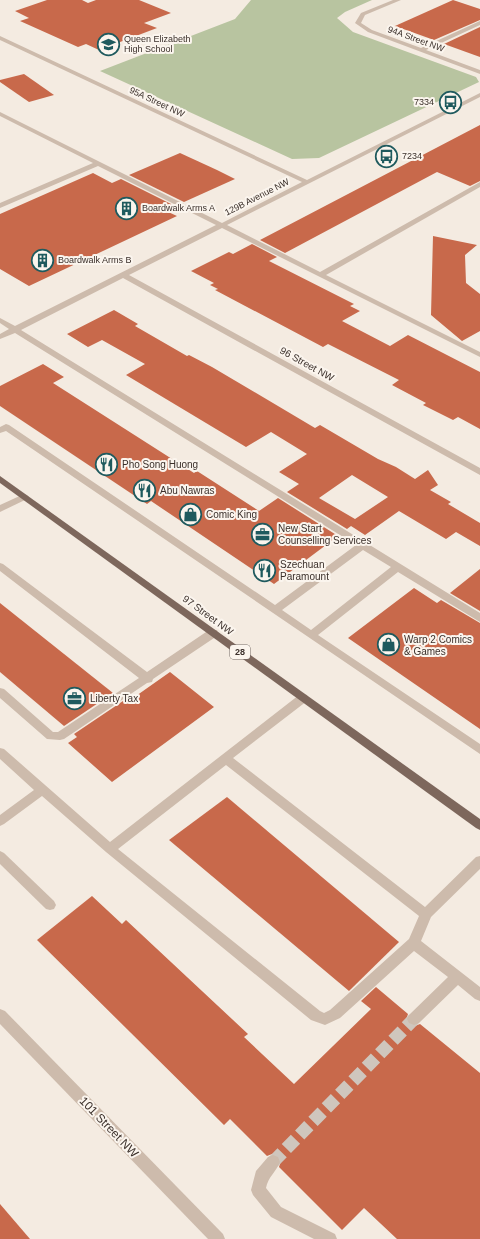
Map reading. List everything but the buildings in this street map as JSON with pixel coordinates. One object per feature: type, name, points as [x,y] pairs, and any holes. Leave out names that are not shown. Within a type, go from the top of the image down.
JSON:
[{"type":"main road","name":"97 Street NW","points":[[0,479],[480,826]]},
{"type":"street","name":"94A Street NW","points":[[398,0],[363,14],[358,23],[370,31],[480,72]]},
{"type":"street","points":[[422,50],[480,23]]},
{"type":"street","name":"95A Street NW","points":[[0,38],[307,182]]},
{"type":"street","name":"129B Avenue NW","points":[[0,337],[480,95]]},
{"type":"street","points":[[0,114],[480,355]]},
{"type":"street","points":[[0,206],[98,164]]},
{"type":"street","points":[[320,275],[480,184]]},
{"type":"street","name":"96 Street NW","points":[[124,275],[480,472]]},
{"type":"street","points":[[0,320],[480,618]]},
{"type":"street","points":[[0,430],[6,427],[480,750]]},
{"type":"street","points":[[0,509],[24,496]]},
{"type":"street","points":[[275,610],[363,545]]},
{"type":"street","points":[[0,566],[148,679]]},
{"type":"street","points":[[311,635],[398,567]]},
{"type":"street","points":[[0,692],[51,736],[60,736],[148,679],[213,633]]},
{"type":"street","points":[[110,849],[303,698]]},
{"type":"street","points":[[0,752],[110,849],[316,1016],[325,1019],[335,1014],[414,943],[426,914],[480,861]]},
{"type":"street","points":[[225,758],[426,914]]},
{"type":"street","points":[[0,821],[42,790]]},
{"type":"street","points":[[0,856],[50,905]]},
{"type":"street","points":[[414,943],[480,995]]},
{"type":"street","points":[[414,1019],[457,977]]},
{"type":"street","name":"101 Street NW","points":[[0,1015],[218,1239]]},
{"type":"street","points":[[273,1162],[261,1176],[258,1190],[266,1201],[276,1212],[330,1239]]},
{"type":"green space","points":[[251,0],[372,0],[345,12],[337,18],[353,32],[476,77],[479,82],[319,158],[292,159],[100,71],[235,19]]},
{"type":"tunnel","points":[[273,1162],[414,1019]]},
{"type":"place","name":"Queen Elizabeth High School","points":[[108,44]]},
{"type":"place","name":"7334","points":[[450,102]]},
{"type":"place","name":"7234","points":[[386,156]]},
{"type":"place","name":"Boardwalk Arms A","points":[[126,208]]},
{"type":"place","name":"Boardwalk Arms B","points":[[42,260]]},
{"type":"place","name":"Pho Song Huong","points":[[106,464]]},
{"type":"place","name":"Abu Nawras","points":[[145,490]]},
{"type":"place","name":"Comic King","points":[[191,514]]},
{"type":"place","name":"New Start Counselling Services","points":[[263,534]]},
{"type":"place","name":"Szechuan Paramount","points":[[265,570]]},
{"type":"place","name":"Warp 2 Comics & Games","points":[[389,645]]},
{"type":"place","name":"Liberty Tax","points":[[75,698]]}]
